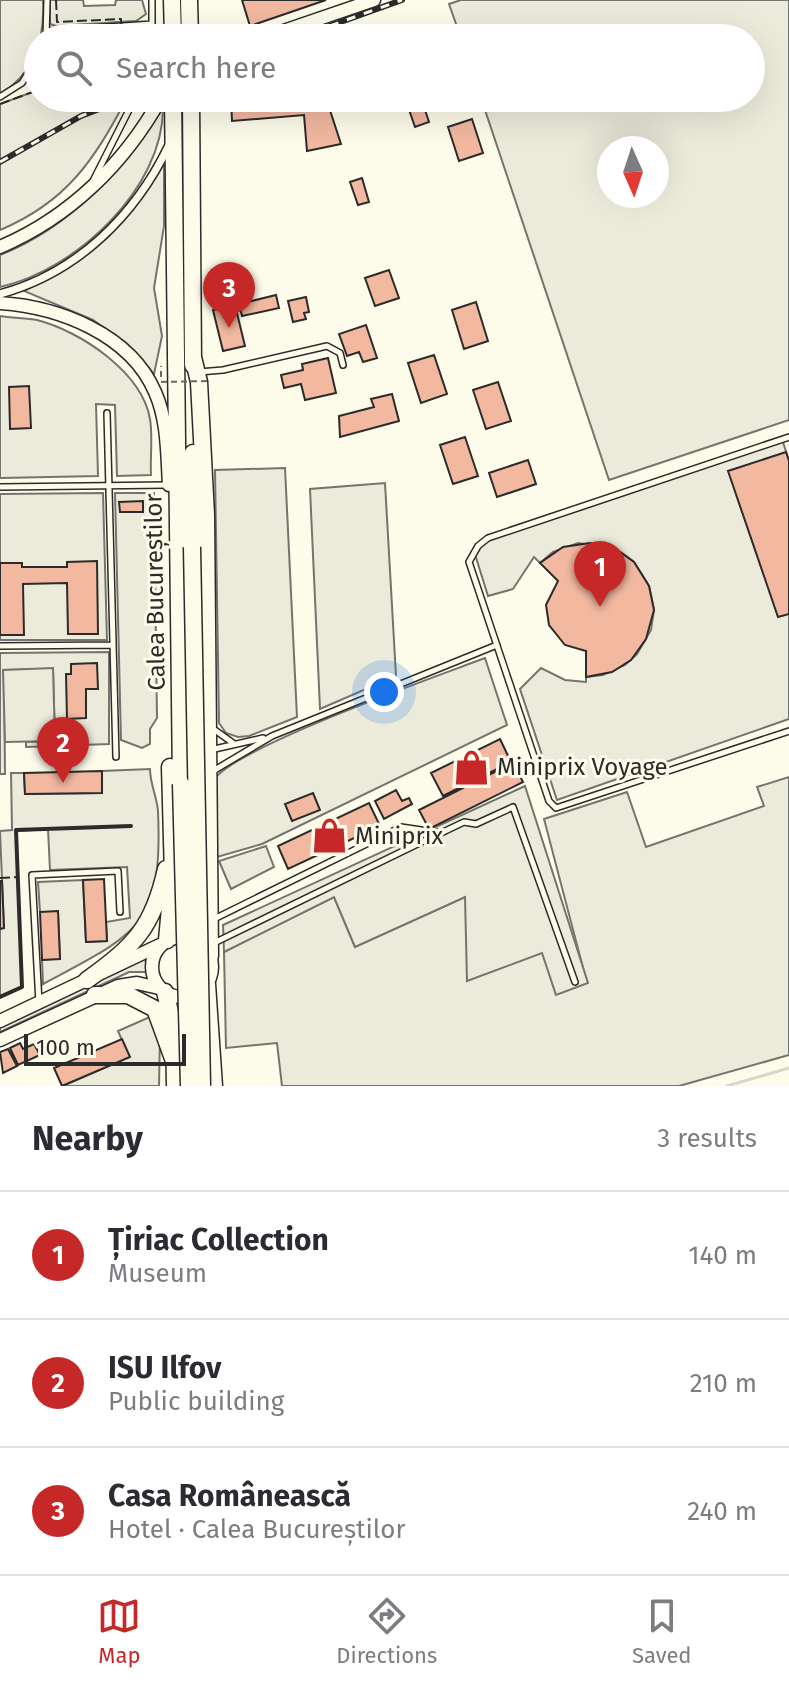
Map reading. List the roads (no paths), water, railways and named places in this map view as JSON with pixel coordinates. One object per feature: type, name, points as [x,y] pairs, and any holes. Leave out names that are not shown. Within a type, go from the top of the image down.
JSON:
[{"type":"highway","points":[[189,0],[190,24]]},
{"type":"highway","points":[[168,2],[171,24]]},
{"type":"highway","name":"Calea Bucureștilor","points":[[173,112],[187,367]]},
{"type":"highway","name":"Calea Bucureștilor","points":[[189,1086],[186,547],[191,112]]},
{"type":"highway","points":[[165,942],[171,922],[172,840],[170,383],[187,367]]},
{"type":"highway","points":[[187,367],[206,515],[210,950]]},
{"type":"highway","name":"Calea Bucureștilor","points":[[186,547],[202,1086]]},
{"type":"highway","points":[[171,798],[188,812],[205,805],[209,797]]},
{"type":"highway","points":[[91,988],[147,926],[160,895],[172,840]]},
{"type":"highway","points":[[207,984],[214,1086]]},
{"type":"highway","points":[[91,988],[128,995],[155,1009],[175,1064]]},
{"type":"highway","points":[[162,990],[174,1028],[175,1086]]},
{"type":"street","points":[[304,24],[374,0]]},
{"type":"street","points":[[0,247],[53,219],[84,195],[128,149],[152,112]]},
{"type":"street","points":[[0,295],[56,272],[107,234],[144,190],[174,136]]},
{"type":"street","points":[[0,295],[79,321],[107,338],[149,379],[165,428],[169,485]]},
{"type":"street","points":[[0,303],[47,311]]},
{"type":"street","points":[[0,1021],[39,1003],[91,988],[130,983],[187,997],[207,984],[212,968],[210,950],[190,938],[165,942],[91,988],[0,1040]]},
{"type":"street","points":[[162,990],[151,968],[155,953],[165,942]]},
{"type":"lane","points":[[47,0],[47,24]]},
{"type":"lane","points":[[152,0],[152,24]]},
{"type":"lane","points":[[0,97],[24,80]]},
{"type":"lane","points":[[84,195],[128,112]]},
{"type":"lane","points":[[187,367],[223,370],[327,346],[340,353],[343,365]]},
{"type":"lane","points":[[107,413],[116,757]]},
{"type":"lane","points":[[789,437],[488,538],[478,546],[469,562],[549,801],[556,808],[789,731]]},
{"type":"lane","points":[[0,487],[169,485]]},
{"type":"lane","points":[[0,646],[113,645]]},
{"type":"lane","points":[[209,777],[221,764],[272,736],[497,645]]},
{"type":"lane","points":[[209,724],[217,735],[234,744]]},
{"type":"lane","points":[[190,938],[189,772],[209,751],[272,736]]},
{"type":"lane","points":[[210,950],[464,822],[476,824],[513,807],[575,982]]},
{"type":"lane","points":[[210,922],[401,827],[441,833]]},
{"type":"lane","points":[[39,1003],[32,875],[118,871],[120,912]]},
{"type":"waterway","points":[[727,1086],[789,1068]]},
{"type":"railway","points":[[335,24],[402,0]]},
{"type":"railway","points":[[0,162],[91,112]]},
{"type":"place","name":"Casa Românească","points":[[229,328]]},
{"type":"place","name":"Țiriac Collection","points":[[600,607]]},
{"type":"place","name":"Miniprix Voyage","points":[[471,767]]},
{"type":"place","name":"ISU Ilfov","points":[[63,783]]},
{"type":"place","name":"Miniprix","points":[[329,836]]}]
